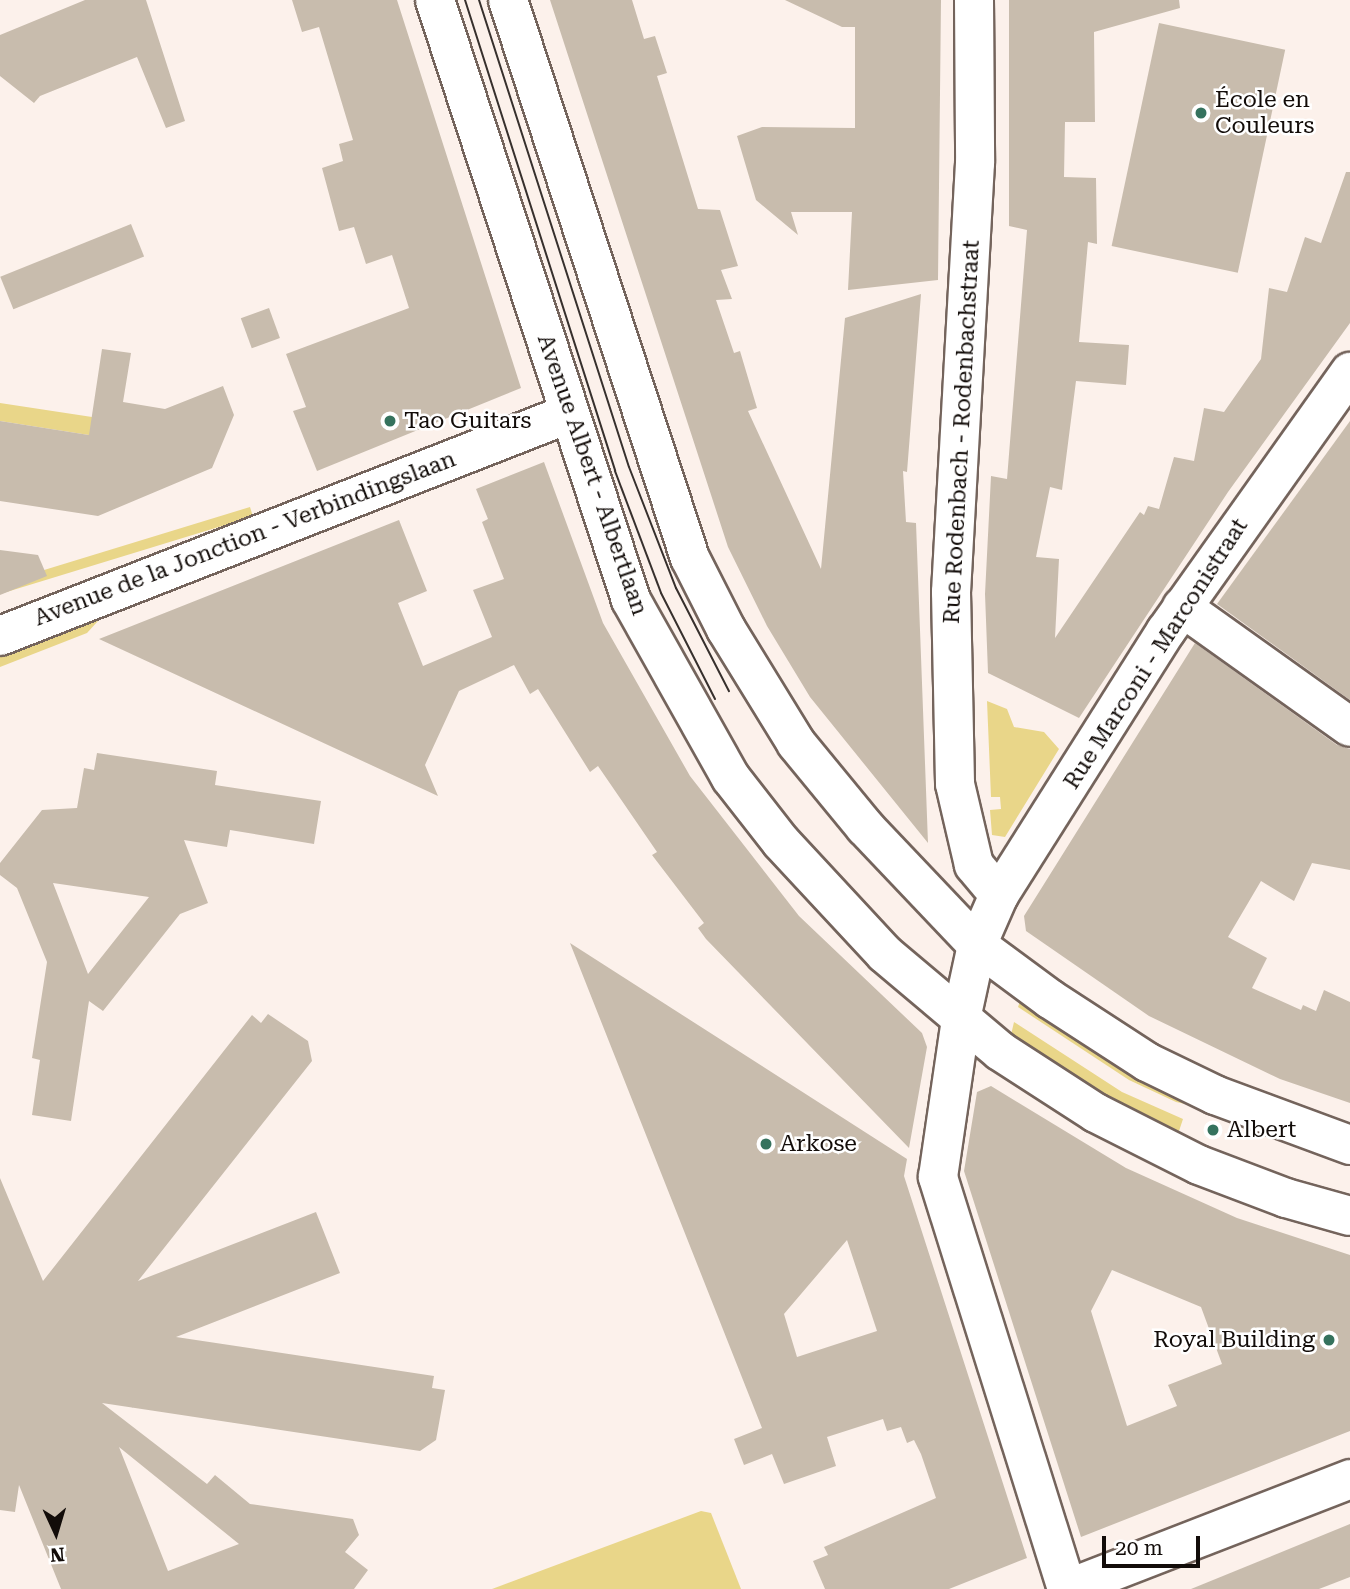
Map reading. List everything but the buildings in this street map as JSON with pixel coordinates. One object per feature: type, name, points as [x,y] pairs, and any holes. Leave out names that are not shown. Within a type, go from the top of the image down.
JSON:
[{"type":"street","name":"Avenue Albert - Albertlaan","points":[[435,0],[568,414],[631,600],[731,778],[847,916],[961,1019],[1096,1114],[1199,1165],[1350,1216]]},
{"type":"street","points":[[508,0],[690,558],[726,629],[796,743],[865,827],[978,944],[1072,1015],[1147,1062],[1215,1095],[1350,1145]]},
{"type":"street","name":"Rue Rodenbach - Rodenbachstraat","points":[[974,0],[975,163],[951,592],[955,784],[974,865],[999,895]]},
{"type":"street","name":"Rue Marconi - Marconistraat","points":[[978,944],[999,895],[1182,607],[1350,372]]},
{"type":"street","name":"Avenue de la Jonction - Verbindingslaan","points":[[0,635],[568,414]]},
{"type":"street","points":[[1182,607],[1350,727]]},
{"type":"street","points":[[978,944],[961,1019],[938,1177],[1067,1589],[1350,1479]]},
{"type":"shaded area","points":[[0,403],[92,417],[108,438],[0,421]]},
{"type":"shaded area","points":[[250,507],[253,517],[0,594],[0,583]]},
{"type":"shaded area","points":[[97,616],[98,621],[87,633],[0,667],[0,655]]},
{"type":"shaded area","points":[[987,701],[1007,709],[1014,727],[1044,732],[1059,749],[1005,837],[992,835],[990,810],[1001,809],[1000,797],[991,797]]},
{"type":"shaded area","points":[[1024,990],[1217,1111],[1176,1102],[1129,1080],[1018,1007]]},
{"type":"shaded area","points":[[1014,1022],[1122,1092],[1183,1119],[1177,1137],[1010,1039]]},
{"type":"shaded area","points":[[701,1511],[711,1513],[741,1589],[492,1589]]},
{"type":"tram line","points":[[465,0],[615,471],[661,593],[715,699]]},
{"type":"tram line","points":[[479,0],[629,467],[676,588],[729,691]]},
{"type":"place","name":"École en Couleurs","points":[[1201,113]]},
{"type":"place","name":"Tao Guitars","points":[[390,421]]},
{"type":"place","name":"Albert","points":[[1213,1130]]},
{"type":"place","name":"Arkose","points":[[766,1144]]},
{"type":"place","name":"Royal Building","points":[[1329,1340]]}]
